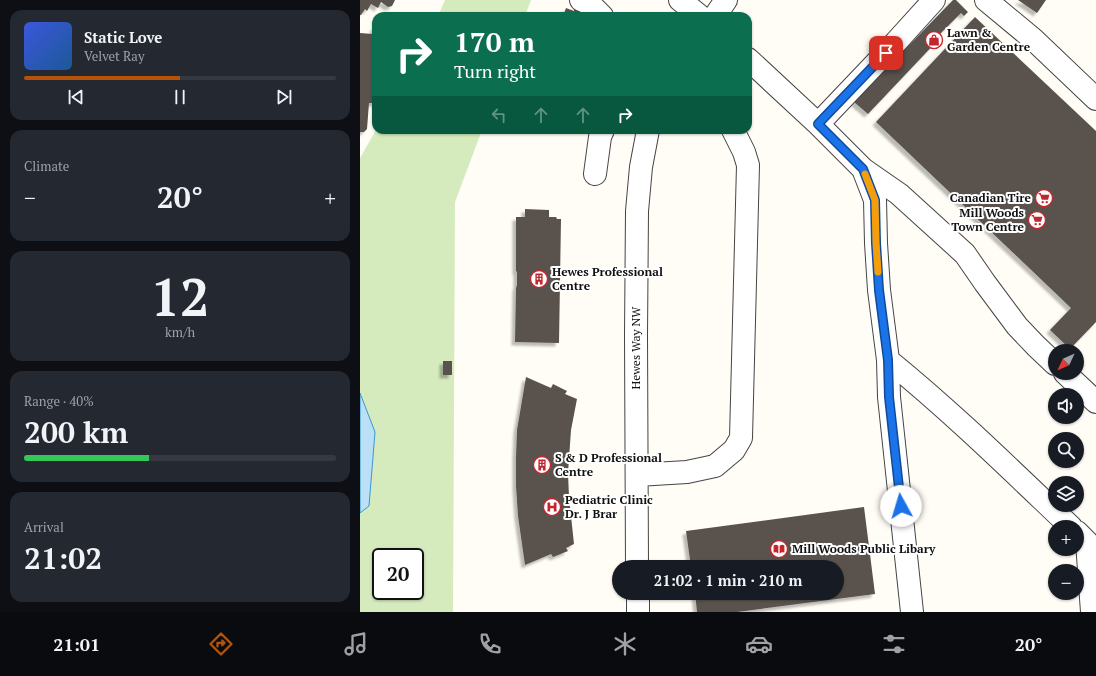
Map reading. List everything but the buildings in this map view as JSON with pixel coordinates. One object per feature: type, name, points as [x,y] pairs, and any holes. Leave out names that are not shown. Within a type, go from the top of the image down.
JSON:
[{"type":"street","points":[[581,0],[590,4],[598,12]]},
{"type":"street","points":[[680,0],[695,12]]},
{"type":"street","points":[[718,12],[726,0]]},
{"type":"street","points":[[818,124],[934,0]]},
{"type":"street","points":[[986,0],[1033,39],[1096,99]]},
{"type":"street","points":[[752,63],[818,124],[863,169],[899,194],[965,254],[1017,326],[1048,357]]},
{"type":"street","points":[[595,174],[601,134]]},
{"type":"street","name":"Hewes Way NW","points":[[637,560],[637,211],[641,167],[647,134]]},
{"type":"street","points":[[637,474],[688,472],[715,466],[734,450],[741,438],[748,165],[744,152],[735,134]]},
{"type":"street","points":[[863,169],[875,200],[879,290],[888,360],[889,397],[912,612]]},
{"type":"street","points":[[888,360],[924,389],[1064,520]]},
{"type":"street","points":[[1072,380],[1096,402]]},
{"type":"street","points":[[1087,535],[1092,612]]},
{"type":"street","points":[[638,600],[638,612]]},
{"type":"green space","points":[[445,0],[531,0],[526,12],[440,12]]},
{"type":"green space","points":[[374,134],[480,134],[455,202],[453,612],[360,612],[360,158]]},
{"type":"water","points":[[360,393],[375,432],[369,506],[360,513]]},
{"type":"slow traffic","points":[[865,174],[875,200],[878,272]]},
{"type":"place","name":"Lawn & Garden Centre","points":[[934,40]]},
{"type":"place","name":"Canadian Tire","points":[[1044,198]]},
{"type":"place","name":"Mill Woods Town Centre","points":[[1037,220]]},
{"type":"place","name":"Hewes Professional Centre","points":[[539,279]]},
{"type":"place","name":"S & D Professional Centre","points":[[542,465]]},
{"type":"place","name":"Pediatric Clinic Dr. J Brar","points":[[552,507]]},
{"type":"place","name":"Mill Woods Public Libary","points":[[779,549]]},
{"type":"route","points":[[886,53],[818,124],[863,169],[875,200],[879,290],[888,360],[889,397],[901,506]]}]
